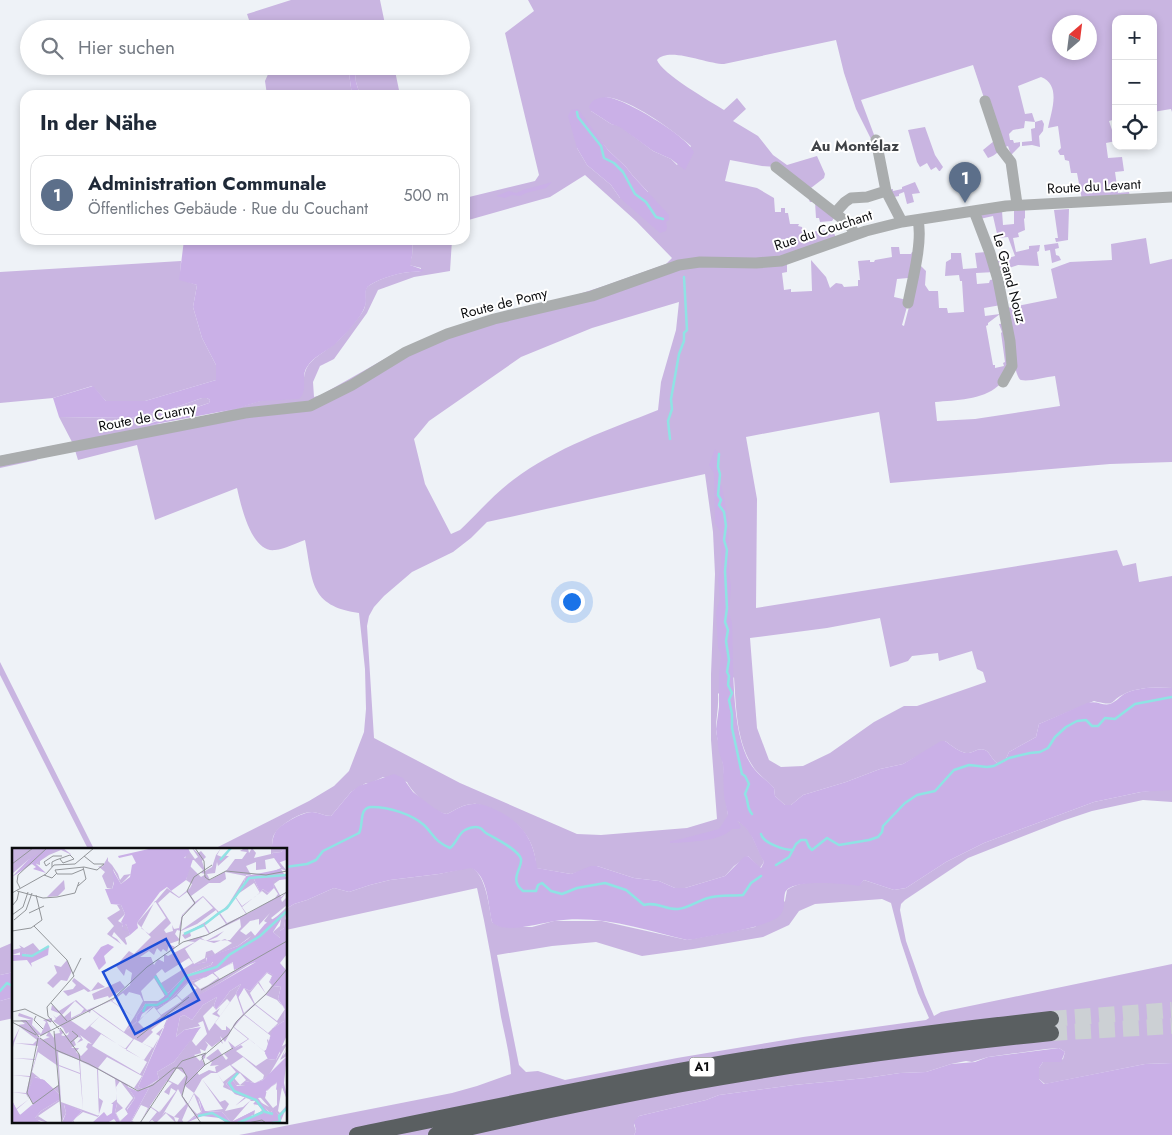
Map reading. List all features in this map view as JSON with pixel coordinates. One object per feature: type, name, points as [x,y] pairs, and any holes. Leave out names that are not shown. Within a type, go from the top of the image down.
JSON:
[{"type":"highway","name":"A1","points":[[357,1135],[740,1060],[869,1041],[1051,1026],[734,1075],[598,1100],[436,1135]]},
{"type":"street","points":[[985,101],[1001,149],[1011,162],[1017,204]]},
{"type":"street","points":[[876,140],[886,191],[902,222]]},
{"type":"street","points":[[776,167],[849,224],[855,234]]},
{"type":"street","points":[[835,213],[851,198],[867,197],[886,191]]},
{"type":"street","name":"Route du Levant","points":[[1017,204],[1172,197]]},
{"type":"street","name":"Rue du Couchant","points":[[726,262],[756,263],[781,261],[855,234],[902,222],[1017,204]]},
{"type":"street","name":"Le Grand Nouz","points":[[974,211],[998,280],[1010,341],[1012,366],[1003,382]]},
{"type":"street","points":[[908,303],[917,255],[918,221]]},
{"type":"street","name":"Route de Pomy","points":[[300,408],[323,401],[399,356],[447,334],[494,319],[592,296],[669,267],[689,263],[726,262]]},
{"type":"street","name":"Route de Cuarny","points":[[0,461],[245,413],[300,408]]},
{"type":"shaded area","points":[[291,0],[380,0],[384,20],[249,20],[247,14]]},
{"type":"shaded area","points":[[528,0],[1172,0],[1172,112],[1171,109],[1157,111],[1157,15],[1112,15],[1112,120],[1109,121],[1112,130],[1112,142],[1106,143],[1108,158],[1122,157],[1124,171],[1115,172],[1118,193],[1129,192],[1130,197],[1082,200],[1077,173],[1071,173],[1069,161],[1065,160],[1064,155],[1060,155],[1058,151],[1061,148],[1058,126],[1048,128],[1054,100],[1053,92],[1047,81],[1041,77],[1018,86],[1025,114],[1032,113],[1035,122],[1025,121],[1024,128],[1013,130],[1009,134],[1010,140],[1013,140],[1014,143],[1020,142],[1020,146],[1011,155],[1008,146],[988,158],[983,150],[994,141],[985,101],[973,65],[861,100],[876,140],[872,141],[856,109],[844,73],[836,40],[724,64],[679,55],[662,56],[657,60],[660,66],[667,72],[724,110],[737,98],[746,109],[733,121],[758,136],[773,155],[787,165],[817,156],[825,174],[824,178],[807,191],[776,167],[730,160],[725,181],[757,188],[774,198],[775,212],[781,212],[781,208],[785,208],[790,224],[799,224],[798,226],[802,227],[803,232],[833,230],[837,241],[787,259],[787,272],[782,273],[784,290],[791,289],[791,292],[812,291],[811,260],[826,277],[830,288],[836,283],[842,284],[844,287],[858,286],[858,280],[860,280],[858,261],[870,260],[870,262],[874,262],[875,260],[892,257],[891,247],[899,247],[900,254],[915,252],[908,278],[897,279],[894,297],[907,300],[908,303],[902,325],[904,326],[920,265],[926,271],[925,285],[929,291],[938,291],[939,308],[947,308],[948,313],[964,312],[962,281],[960,281],[959,275],[945,276],[946,262],[951,259],[951,253],[961,253],[963,269],[977,268],[975,253],[986,252],[995,272],[976,273],[977,284],[989,283],[990,280],[995,279],[1001,305],[984,308],[985,316],[1000,314],[986,326],[993,365],[995,365],[995,368],[1004,366],[1002,332],[999,324],[1007,323],[1012,366],[1006,377],[992,391],[977,397],[935,402],[937,421],[975,419],[1060,406],[1055,376],[1021,380],[1018,376],[1011,347],[1007,308],[1057,298],[1051,269],[1070,262],[1112,260],[1111,244],[1146,238],[1150,264],[1172,259],[1172,462],[1110,464],[890,483],[879,412],[746,437],[757,499],[756,608],[1117,550],[1123,566],[1136,563],[1139,582],[1172,576],[1172,688],[1137,690],[1126,693],[1112,703],[1106,704],[1094,701],[1039,724],[1036,737],[1009,752],[1005,761],[999,764],[985,750],[980,749],[966,753],[945,741],[903,764],[880,769],[803,795],[791,805],[785,805],[775,796],[774,788],[752,765],[743,745],[736,711],[734,677],[718,694],[716,725],[728,815],[744,825],[750,832],[764,862],[760,868],[748,856],[734,866],[725,876],[685,888],[675,888],[659,881],[634,878],[597,866],[571,874],[536,868],[535,857],[528,838],[507,817],[479,804],[463,806],[447,814],[442,813],[424,802],[407,782],[383,777],[371,783],[366,783],[351,792],[331,816],[312,812],[301,814],[290,820],[275,833],[271,848],[216,848],[309,801],[334,786],[349,771],[364,732],[366,709],[365,669],[359,613],[343,610],[322,598],[312,579],[305,540],[275,550],[267,549],[260,544],[248,526],[237,488],[155,520],[137,445],[78,460],[74,447],[36,455],[37,460],[0,468],[0,456],[72,442],[59,417],[131,418],[165,411],[202,398],[210,400],[209,403],[143,425],[164,423],[225,411],[304,388],[305,372],[308,366],[316,357],[340,339],[355,322],[365,306],[365,291],[368,287],[381,279],[395,275],[421,272],[421,268],[409,265],[413,245],[452,245],[450,271],[414,277],[378,290],[367,313],[334,359],[320,366],[313,382],[314,397],[321,395],[395,353],[604,286],[666,264],[672,258],[636,221],[585,175],[550,197],[470,220],[470,197],[535,181],[539,175],[505,33],[534,11]],"holes":[[[606,97],[616,99],[639,109],[663,124],[691,146],[677,165],[671,159],[653,151],[620,126],[611,124],[591,111]],[[595,134],[608,150],[648,192],[620,198],[611,185],[587,165],[577,148]],[[679,302],[676,330],[661,382],[658,410],[583,440],[530,468],[499,491],[460,530],[451,534],[425,484],[414,439],[429,421],[521,357],[592,328]],[[705,474],[713,532],[715,574],[711,674],[711,740],[717,819],[687,828],[601,835],[577,834],[460,783],[374,738],[367,626],[369,616],[384,596],[412,572],[453,552],[487,522]],[[880,618],[890,667],[908,661],[912,656],[938,653],[939,661],[972,651],[977,669],[983,672],[986,682],[917,706],[904,706],[874,722],[830,753],[803,766],[781,767],[769,760],[757,728],[750,638],[827,628]]]},
{"type":"shaded area","points":[[268,75],[349,75],[351,90],[266,90],[265,81]]},
{"type":"shaded area","points":[[349,75],[355,75],[358,90],[351,90]]},
{"type":"shaded area","points":[[355,75],[396,75],[399,90],[358,90]]},
{"type":"shaded area","points":[[606,97],[626,104],[654,119],[689,145],[694,152],[685,170],[671,159],[653,151],[620,127],[611,124],[591,111],[589,107],[592,102],[598,98]]},
{"type":"shaded area","points":[[578,109],[608,150],[669,215],[669,220],[666,222],[666,231],[660,233],[620,198],[611,185],[587,165],[577,148],[568,116],[571,110]]},
{"type":"shaded area","points":[[1042,120],[1044,124],[1043,131],[1039,136],[1040,147],[1032,145],[1022,146],[1022,142],[1032,141],[1031,129],[1035,128],[1035,122]]},
{"type":"shaded area","points":[[925,127],[935,155],[943,167],[940,171],[936,167],[931,170],[927,163],[920,167],[917,162],[908,130]]},
{"type":"shaded area","points":[[552,182],[546,188],[520,196],[512,195],[505,198],[496,196],[509,191],[516,193]]},
{"type":"shaded area","points":[[915,182],[920,193],[912,194],[914,202],[907,204],[904,192],[894,197],[886,190],[902,189],[902,187]]},
{"type":"shaded area","points":[[807,195],[836,215],[832,221],[820,222],[819,218],[816,218],[815,202],[810,202]]},
{"type":"shaded area","points":[[1014,209],[1025,209],[1025,230],[1018,233],[1019,237],[1013,238],[1016,252],[1029,249],[1029,246],[1040,245],[1037,252],[1039,266],[1018,265],[1000,271],[998,261],[1015,256],[1008,237],[998,238],[993,216],[980,219],[980,215],[1002,211],[1003,225],[1014,224]]},
{"type":"shaded area","points":[[1069,209],[1068,240],[1056,242],[1055,238],[1058,238],[1054,210]]},
{"type":"shaded area","points":[[1058,243],[1059,248],[1055,249],[1056,255],[1061,260],[1052,263],[1050,250],[1045,251],[1044,245]]},
{"type":"shaded area","points":[[183,245],[413,245],[410,265],[424,270],[388,277],[375,282],[366,289],[365,306],[357,320],[331,348],[316,357],[307,367],[304,375],[303,392],[299,399],[261,401],[235,409],[140,427],[209,403],[210,400],[202,398],[165,411],[131,418],[59,417],[53,398],[93,386],[106,401],[145,401],[216,380],[216,365],[202,338],[193,307],[197,285],[179,280]]},
{"type":"shaded area","points":[[181,261],[180,279],[197,285],[193,307],[202,338],[216,365],[216,380],[145,401],[106,401],[92,386],[53,398],[0,403],[0,272]]},
{"type":"shaded area","points":[[715,449],[719,454],[719,482],[722,487],[728,519],[731,587],[729,612],[732,623],[733,677],[740,736],[752,766],[774,788],[775,796],[785,805],[791,805],[803,795],[880,769],[903,764],[941,741],[945,741],[966,753],[980,749],[985,750],[999,764],[1005,761],[1009,752],[1036,737],[1039,724],[1087,703],[1110,704],[1126,693],[1155,688],[1172,688],[1172,790],[1141,792],[1094,802],[984,843],[946,862],[906,888],[894,890],[864,880],[859,886],[819,883],[797,885],[789,888],[785,893],[783,910],[777,918],[748,929],[695,939],[687,940],[605,921],[572,919],[513,928],[498,926],[492,922],[488,899],[481,877],[471,868],[390,880],[349,892],[334,888],[288,908],[288,848],[271,848],[273,837],[277,830],[303,814],[314,812],[331,816],[351,792],[359,786],[394,774],[403,778],[413,792],[443,813],[447,814],[463,806],[476,804],[496,810],[513,820],[520,826],[530,841],[537,868],[571,874],[591,866],[597,866],[634,878],[659,881],[675,888],[685,888],[725,876],[744,857],[748,856],[761,868],[764,862],[753,839],[747,829],[737,821],[741,827],[739,829],[732,829],[720,837],[694,842],[670,843],[670,841],[719,829],[728,815],[724,796],[723,764],[719,752],[716,729],[719,707],[721,655],[718,647],[716,612],[720,599],[718,580],[721,564],[720,531],[715,523],[714,473],[709,465]]},
{"type":"shaded area","points":[[0,662],[93,848],[87,848],[0,675]]},
{"type":"shaded area","points":[[1172,790],[1172,802],[1143,800],[1092,811],[968,858],[901,904],[900,910],[906,941],[934,1016],[941,1012],[1172,964],[1172,1063],[1145,1064],[1045,1084],[1039,1079],[1039,1068],[1043,1062],[1057,1062],[1063,1059],[1065,1052],[1059,1048],[1046,1049],[988,1057],[972,1062],[966,1061],[926,1072],[900,1073],[719,1095],[706,1100],[639,1116],[634,1125],[636,1131],[634,1135],[239,1135],[452,1093],[511,1074],[477,888],[288,930],[288,908],[334,888],[349,892],[390,880],[439,874],[471,867],[476,871],[483,884],[492,922],[499,926],[532,927],[554,921],[602,921],[687,940],[755,927],[785,901],[787,890],[803,883],[832,882],[859,885],[864,880],[894,890],[906,888],[946,862],[984,843],[1094,802],[1141,792]],"holes":[[[882,899],[891,903],[901,942],[918,993],[929,1018],[926,1020],[803,1037],[677,1058],[565,1080],[538,1071],[526,1072],[519,1065],[497,955],[552,946],[596,942],[642,956],[693,949],[763,937],[789,925],[799,911],[815,904]]]},
{"type":"shaded area","points":[[12,943],[12,972],[0,975],[0,948]]},
{"type":"shaded area","points":[[12,972],[12,998],[0,1001],[0,975]]},
{"type":"shaded area","points":[[12,998],[12,1018],[0,1021],[0,1001]]},
{"type":"shaded area","points":[[1059,1048],[1065,1052],[1061,1062],[1043,1062],[1039,1068],[1039,1079],[1044,1084],[1145,1064],[1172,1063],[1172,1135],[634,1135],[636,1131],[634,1122],[639,1116],[706,1100],[719,1095],[900,1073],[926,1072],[951,1064],[975,1062],[988,1057]]},
{"type":"waterway","points":[[577,112],[578,117],[601,146],[604,158],[614,163],[623,172],[635,194],[646,202],[656,217],[663,219]]},
{"type":"waterway","points":[[670,439],[668,421],[672,409],[671,399],[679,354],[684,341],[684,333],[687,330],[684,277]]},
{"type":"waterway","points":[[719,454],[718,495],[721,500],[719,505],[724,512],[726,526],[724,540],[727,550],[725,571],[727,608],[725,622],[728,630],[726,641],[729,660],[727,672],[729,676],[728,685],[732,693],[729,700],[732,728],[742,774],[749,784],[745,794],[752,814]]},
{"type":"waterway","points":[[776,865],[789,857],[796,844],[801,840],[806,840],[812,850],[827,838],[839,845],[878,837],[882,832],[883,826],[905,803],[917,795],[935,791],[954,770],[969,765],[994,766],[1009,758],[1040,752],[1048,748],[1055,737],[1066,727],[1077,721],[1086,720],[1092,726],[1098,726],[1105,718],[1115,719],[1135,704],[1172,697]]},
{"type":"waterway","points":[[288,867],[307,864],[316,860],[323,851],[359,833],[365,810],[379,807],[406,814],[413,818],[424,825],[437,840],[450,848],[465,830],[475,827],[481,828],[519,855],[521,862],[516,878],[519,887],[523,891],[536,891],[538,885],[542,883],[551,891],[562,894],[577,888],[605,883],[626,890],[644,905],[653,904],[678,909],[712,897],[743,895],[751,883],[761,876]]},
{"type":"waterway","points":[[761,834],[770,843],[784,849],[793,850]]},
{"type":"waterway","points":[[0,991],[7,983],[12,986]]},
{"type":"tunnel","points":[[1051,1019],[1172,1010]]},
{"type":"tunnel","points":[[1051,1033],[1172,1026]]},
{"type":"place","name":"Administration Communale","points":[[965,203]]},
{"type":"district","name":"Au Montélaz","points":[[855,146]]}]
